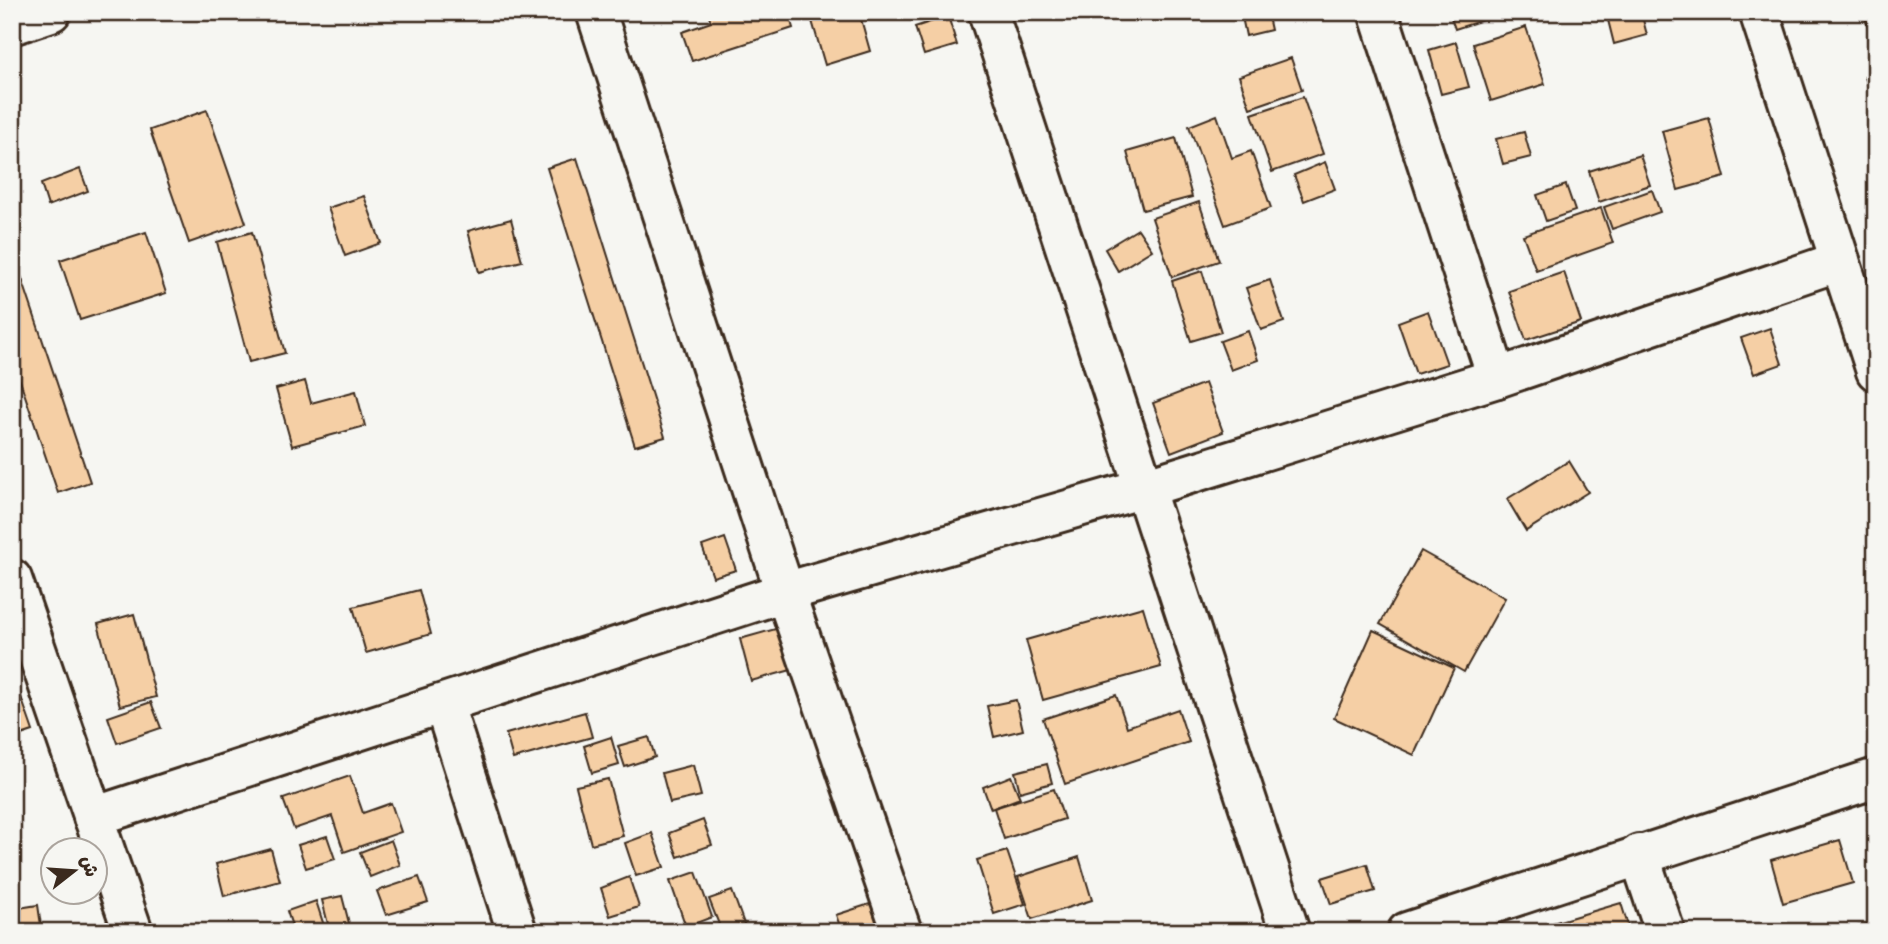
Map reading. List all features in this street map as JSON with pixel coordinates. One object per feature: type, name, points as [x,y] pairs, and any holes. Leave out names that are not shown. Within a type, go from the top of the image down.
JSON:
[{"type":"street","points":[[12,25],[51,12]]},
{"type":"street","points":[[596,12],[785,592],[902,932]]},
{"type":"street","points":[[988,12],[1290,932]]},
{"type":"street","points":[[1378,12],[1497,378]]},
{"type":"street","points":[[1759,12],[1876,371]]},
{"type":"street","points":[[93,817],[785,592],[1144,488],[1497,378],[1840,261]]},
{"type":"street","points":[[12,579],[133,932]]},
{"type":"street","points":[[444,705],[517,932]]},
{"type":"street","points":[[1407,932],[1876,778]]},
{"type":"street","points":[[1639,854],[1665,932]]},
{"type":"building","points":[[708,12],[788,12],[793,28],[692,61],[682,32],[711,22]]},
{"type":"building","points":[[859,12],[870,51],[825,65],[810,14]]},
{"type":"building","points":[[1241,12],[1267,12],[1271,30],[1246,36]]},
{"type":"building","points":[[1449,12],[1508,12],[1455,29]]},
{"type":"building","points":[[1606,12],[1641,12],[1647,35],[1614,44]]},
{"type":"building","points":[[1863,12],[1876,12],[1876,49]]},
{"type":"building","points":[[948,16],[957,45],[924,55],[915,27]]},
{"type":"building","points":[[1526,27],[1545,84],[1491,101],[1473,44]]},
{"type":"building","points":[[1456,42],[1469,87],[1441,94],[1429,50]]},
{"type":"building","points":[[1291,58],[1302,90],[1250,108],[1239,76]]},
{"type":"building","points":[[1876,74],[1876,110],[1865,77]]},
{"type":"building","points":[[1303,97],[1323,154],[1272,172],[1252,114]]},
{"type":"building","points":[[207,110],[246,223],[189,243],[150,130]]},
{"type":"building","points":[[1217,115],[1232,158],[1251,151],[1271,208],[1225,225],[1189,126]]},
{"type":"building","points":[[1709,118],[1725,177],[1678,190],[1662,131]]},
{"type":"building","points":[[1524,132],[1531,157],[1503,164],[1496,139]]},
{"type":"building","points":[[1176,138],[1192,197],[1143,210],[1127,152]]},
{"type":"building","points":[[1640,155],[1650,185],[1599,202],[1589,171]]},
{"type":"building","points":[[577,158],[665,437],[635,446],[547,168]]},
{"type":"building","points":[[1325,162],[1335,189],[1304,201],[1294,175]]},
{"type":"building","points":[[80,169],[88,191],[48,206],[41,184]]},
{"type":"building","points":[[1566,185],[1575,211],[1546,221],[1537,195]]},
{"type":"building","points":[[1652,190],[1660,212],[1612,229],[1604,207]]},
{"type":"building","points":[[364,196],[381,243],[345,256],[328,208]]},
{"type":"building","points":[[1199,202],[1219,261],[1172,277],[1152,218]]},
{"type":"building","points":[[1601,208],[1613,243],[1536,270],[1523,235]]},
{"type":"building","points":[[511,219],[522,261],[479,272],[468,231]]},
{"type":"building","points":[[1138,229],[1152,250],[1118,271],[1105,249]]},
{"type":"building","points":[[146,232],[166,293],[80,320],[60,260]]},
{"type":"building","points":[[252,232],[285,353],[249,362],[217,242]]},
{"type":"building","points":[[12,249],[90,482],[58,493],[12,357]]},
{"type":"building","points":[[1202,271],[1221,332],[1191,341],[1172,281]]},
{"type":"building","points":[[1564,272],[1581,322],[1526,340],[1509,291]]},
{"type":"building","points":[[1270,280],[1284,322],[1261,330],[1246,288]]},
{"type":"building","points":[[1428,311],[1447,364],[1416,374],[1398,322]]},
{"type":"building","points":[[1770,328],[1782,364],[1754,374],[1741,338]]},
{"type":"building","points":[[1248,331],[1258,360],[1231,370],[1220,341]]},
{"type":"building","points":[[305,381],[311,403],[356,391],[365,426],[292,446],[276,389]]},
{"type":"building","points":[[1205,383],[1223,432],[1171,452],[1153,403]]},
{"type":"building","points":[[1569,461],[1588,492],[1526,531],[1507,499]]},
{"type":"building","points":[[725,538],[736,570],[713,577],[702,546]]},
{"type":"building","points":[[1421,551],[1505,598],[1464,672],[1380,624]]},
{"type":"building","points":[[419,590],[431,634],[366,653],[353,607]]},
{"type":"building","points":[[1143,607],[1161,667],[1043,700],[1026,640]]},
{"type":"building","points":[[134,614],[156,697],[120,706],[98,624]]},
{"type":"building","points":[[790,625],[802,667],[751,681],[740,639]]},
{"type":"building","points":[[1373,630],[1454,668],[1414,755],[1334,718]]},
{"type":"building","points":[[12,671],[33,731],[12,738]]},
{"type":"building","points":[[1116,695],[1127,727],[1178,709],[1189,742],[1065,784],[1043,719]]},
{"type":"building","points":[[1016,700],[1023,730],[994,737],[987,706]]},
{"type":"building","points":[[151,702],[161,728],[117,743],[108,717]]},
{"type":"building","points":[[585,712],[592,737],[513,759],[506,734]]},
{"type":"building","points":[[611,737],[619,765],[592,773],[584,746]]},
{"type":"building","points":[[649,737],[655,757],[625,767],[618,746]]},
{"type":"building","points":[[1047,764],[1052,783],[1020,792],[1015,772]]},
{"type":"building","points":[[693,765],[701,796],[670,803],[662,773]]},
{"type":"building","points":[[350,776],[363,813],[391,803],[401,832],[344,852],[332,816],[294,829],[283,799]]},
{"type":"building","points":[[1011,776],[1020,798],[991,809],[983,787]]},
{"type":"building","points":[[608,779],[623,836],[591,844],[576,786]]},
{"type":"building","points":[[1054,789],[1064,819],[1004,839],[994,808]]},
{"type":"building","points":[[703,820],[712,845],[678,857],[669,833]]},
{"type":"building","points":[[652,833],[664,867],[636,876],[625,843]]},
{"type":"building","points":[[327,836],[335,859],[306,868],[298,845]]},
{"type":"building","points":[[391,840],[400,865],[370,877],[360,852]]},
{"type":"building","points":[[1840,840],[1853,883],[1783,903],[1771,860]]},
{"type":"building","points":[[271,849],[280,881],[224,896],[216,864]]},
{"type":"building","points":[[1007,851],[1025,904],[994,914],[977,860]]},
{"type":"building","points":[[1079,857],[1092,900],[1032,919],[1018,877]]},
{"type":"building","points":[[1367,864],[1375,891],[1331,904],[1322,878]]},
{"type":"building","points":[[696,872],[712,917],[686,927],[670,881]]},
{"type":"building","points":[[419,877],[428,902],[386,915],[377,891]]},
{"type":"building","points":[[629,877],[639,907],[610,916],[601,888]]},
{"type":"building","points":[[732,891],[747,932],[722,932],[709,899]]},
{"type":"building","points":[[342,896],[350,927],[330,932],[322,900]]},
{"type":"building","points":[[316,901],[326,932],[294,932],[287,911]]},
{"type":"building","points":[[876,902],[886,932],[842,932],[836,915]]},
{"type":"building","points":[[1621,903],[1630,932],[1548,932],[1546,925]]},
{"type":"building","points":[[38,905],[42,932],[12,932],[12,909]]},
{"type":"building","points":[[1868,924],[1870,932],[1845,932],[1845,930]]}]
